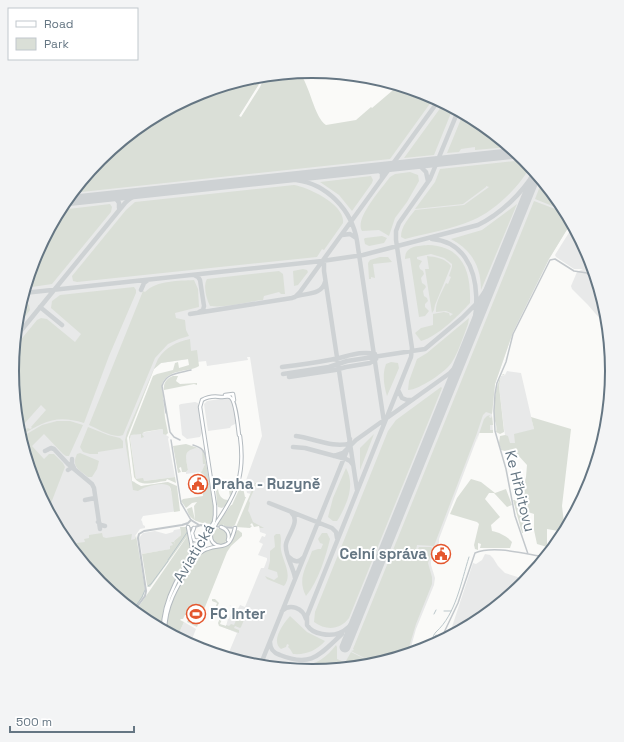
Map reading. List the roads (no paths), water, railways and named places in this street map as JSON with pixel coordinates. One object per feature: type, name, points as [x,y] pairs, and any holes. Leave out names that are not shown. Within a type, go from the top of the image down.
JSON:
[{"type":"main road","name":"Aviatická","points":[[163,624],[167,604],[181,574],[210,531],[218,522],[231,502],[236,490],[242,458],[234,404],[230,397],[218,396],[205,398],[200,406],[215,506],[214,522],[210,531],[171,599],[166,625]]},
{"type":"main road","points":[[181,574],[192,551],[188,527]]},
{"type":"main road","points":[[194,527],[192,531],[192,538],[195,540],[200,540],[210,531]]},
{"type":"main road","points":[[221,527],[227,531],[229,535],[228,541]]},
{"type":"main road","points":[[210,531],[211,539],[215,544],[222,545],[228,541],[235,528]]},
{"type":"main road","points":[[195,557],[205,549],[225,545],[229,541],[235,528]]},
{"type":"street","name":"Ke Hřbitovu","points":[[528,554],[515,516],[506,469],[495,433],[494,411],[497,383],[506,362],[515,330],[549,262],[555,259],[574,271],[589,276]]},
{"type":"street","points":[[180,440],[176,439],[171,434],[166,414],[162,386],[167,377],[175,373],[191,370]]},
{"type":"street","points":[[171,440],[180,501],[189,517],[200,525]]},
{"type":"street","points":[[193,445],[204,450],[209,465]]},
{"type":"street","points":[[188,527],[189,517]]},
{"type":"street","points":[[138,606],[144,598],[146,591],[138,538],[139,534],[144,531],[182,525],[193,521]]},
{"type":"street","points":[[193,521],[194,527]]},
{"type":"street","points":[[182,525],[191,528],[200,525],[235,528]]},
{"type":"street","points":[[444,633],[458,603],[472,559],[476,552],[485,550],[507,551],[539,556]]},
{"type":"waterway","points":[[168,560],[188,531]]},
{"type":"waterway","points":[[433,638],[443,625],[453,607],[469,557]]},
{"type":"waterway","points":[[148,586],[168,561]]},
{"type":"waterway","points":[[136,605],[145,590]]},
{"type":"waterway","points":[[434,614],[436,610]]},
{"type":"waterway","points":[[444,611],[451,611]]},
{"type":"place","name":"Praha - Ruzyně","points":[[198,484]]},
{"type":"place","name":"Celní správa","points":[[441,554]]},
{"type":"place","name":"FC Inter","points":[[196,614]]}]
